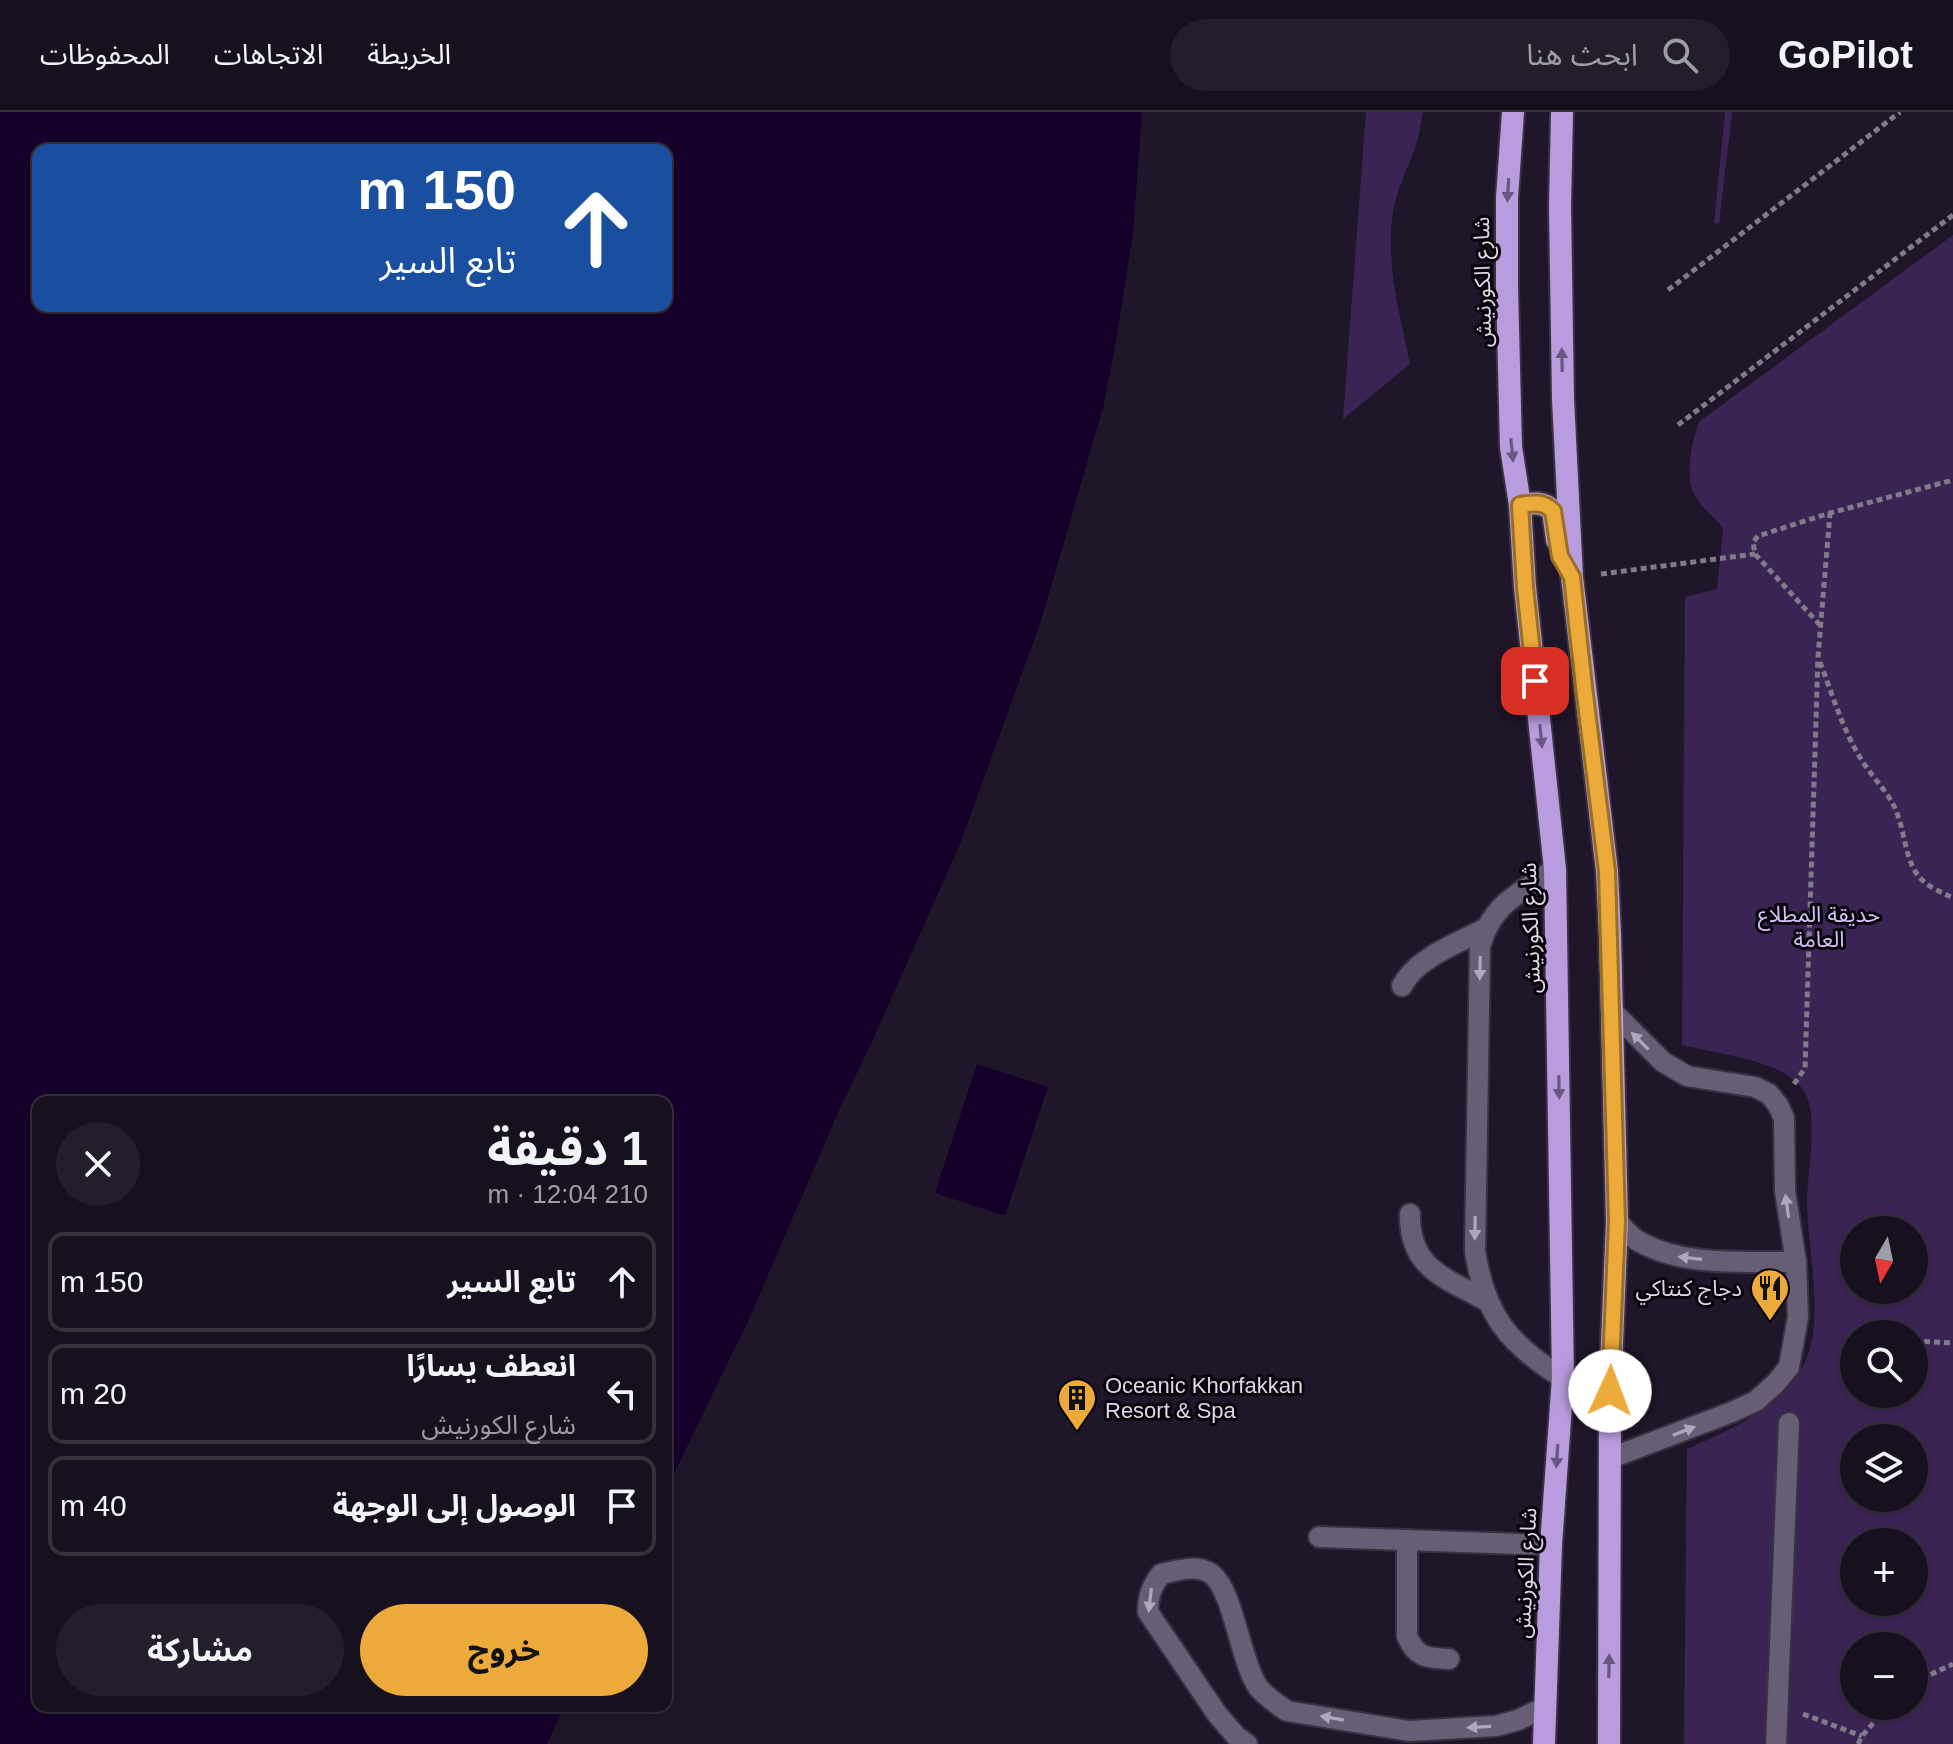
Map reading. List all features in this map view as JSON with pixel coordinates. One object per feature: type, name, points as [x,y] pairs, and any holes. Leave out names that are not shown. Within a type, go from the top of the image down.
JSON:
[{"type":"highway","name":"شارع الكورنيش","points":[[1513,112],[1507,198],[1511,447],[1520,505],[1525,587],[1555,869],[1563,1378],[1551,1545],[1544,1744]]},
{"type":"highway","points":[[1562,112],[1563,399],[1572,577],[1607,871],[1612,1011],[1617,1221],[1610,1391],[1609,1744]]},
{"type":"highway","points":[[1520,505],[1544,504],[1553,511],[1560,556],[1572,577]]},
{"type":"lane","points":[[1555,869],[1505,902],[1485,929],[1480,946],[1475,1251],[1487,1301],[1500,1324],[1517,1344],[1563,1378]]},
{"type":"lane","points":[[1402,986],[1407,976],[1426,960],[1485,929]]},
{"type":"lane","points":[[1611,1458],[1756,1401],[1789,1367],[1798,1317],[1796,1262],[1785,1191],[1784,1118],[1778,1105],[1769,1094],[1755,1087],[1687,1076],[1663,1062],[1612,1011]]},
{"type":"lane","points":[[1410,1214],[1410,1232],[1415,1248],[1425,1263],[1487,1301]]},
{"type":"lane","points":[[1617,1221],[1637,1241],[1679,1257],[1796,1262]]},
{"type":"lane","points":[[1776,1744],[1789,1423]]},
{"type":"lane","points":[[1319,1537],[1551,1545]]},
{"type":"lane","points":[[1407,1540],[1407,1636],[1411,1646],[1420,1654],[1449,1659]]},
{"type":"lane","points":[[1238,1741],[1148,1612],[1148,1598],[1161,1574],[1195,1568],[1210,1573],[1222,1586],[1257,1686],[1287,1711],[1409,1738],[1496,1726],[1545,1707]]},
{"type":"path","points":[[1668,290],[1900,112]]},
{"type":"path","points":[[1678,425],[1953,215]]},
{"type":"path","points":[[1820,626],[1755,554],[1753,542],[1758,536],[1953,480]]},
{"type":"path","points":[[1778,1105],[1805,1068],[1818,657],[1830,513]]},
{"type":"path","points":[[1572,577],[1755,554]]},
{"type":"path","points":[[1818,657],[1849,736],[1899,816],[1909,859],[1918,877],[1953,898]]},
{"type":"path","points":[[1928,1342],[1953,1343]]},
{"type":"path","points":[[1928,1676],[1953,1664]]},
{"type":"path","points":[[1777,1704],[1862,1736]]},
{"type":"path","points":[[1858,1744],[1876,1720]]},
{"type":"green space","points":[[1366,112],[1423,112],[1416,144],[1395,204],[1391,231],[1395,288],[1410,364],[1343,419]]},
{"type":"green space","points":[[1725,112],[1732,112],[1719,224],[1714,223]]},
{"type":"green space","name":"حديقة المطلاع العامة","points":[[1953,235],[1953,1744],[1684,1744],[1687,1449],[1752,1416],[1781,1395],[1803,1366],[1810,1349],[1815,1309],[1807,1205],[1812,1125],[1806,1095],[1790,1077],[1777,1070],[1745,1059],[1682,1045],[1685,597],[1717,589],[1723,528],[1693,492],[1690,456],[1700,421]]},
{"type":"shaded area","points":[[0,112],[1142,112],[1133,232],[1104,404],[1041,621],[960,844],[840,1108],[749,1319],[672,1478],[672,1096],[32,1096],[32,1712],[561,1712],[547,1744],[0,1744]]},
{"type":"shaded area","points":[[977,1064],[1048,1087],[1005,1216],[935,1193]]},
{"type":"place","name":"دجاج كنتاكي","points":[[1770,1322]]},
{"type":"place","name":"Oceanic Khorfakkan Resort & Spa","points":[[1077,1432]]},
{"type":"route","points":[[1535,681],[1520,505],[1534,503],[1544,504],[1553,511],[1560,556],[1572,577],[1607,871],[1617,1221],[1610,1391]]}]
